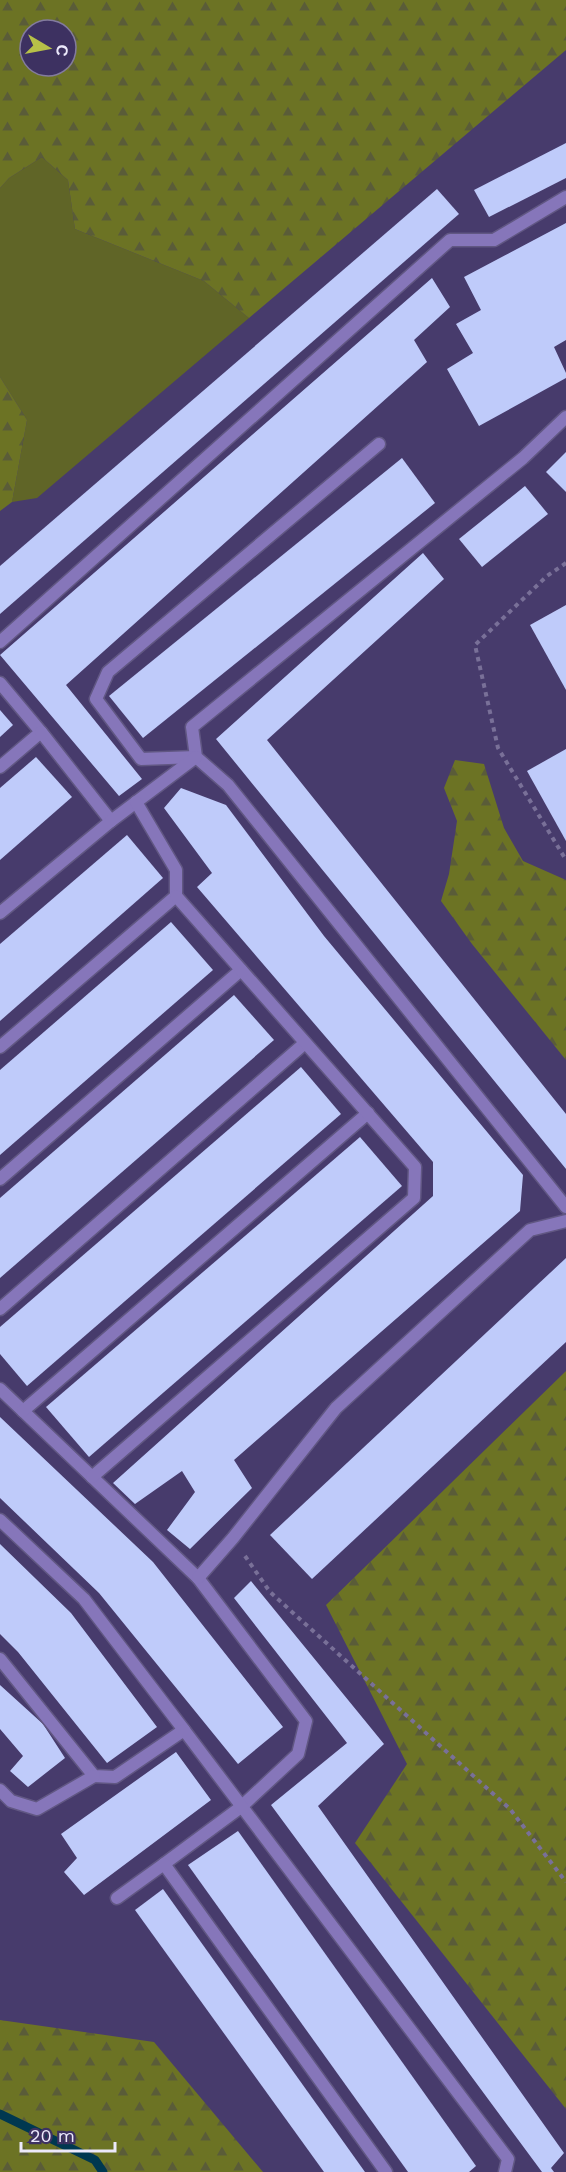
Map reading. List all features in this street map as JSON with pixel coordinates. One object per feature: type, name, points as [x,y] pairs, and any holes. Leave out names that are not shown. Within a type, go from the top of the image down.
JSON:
[{"type":"lane","points":[[0,642],[450,240],[494,240],[566,197]]},
{"type":"lane","points":[[566,417],[523,458],[192,728],[196,757],[228,785],[566,1207]]},
{"type":"lane","points":[[196,757],[141,759],[96,699],[108,672],[379,444]]},
{"type":"lane","points":[[0,683],[111,821]]},
{"type":"lane","points":[[0,767],[41,732]]},
{"type":"lane","points":[[0,913],[111,821],[196,757]]},
{"type":"lane","points":[[92,1477],[414,1198],[415,1167],[176,896],[176,870],[136,802]]},
{"type":"lane","points":[[0,1047],[176,896]]},
{"type":"lane","points":[[0,1179],[241,970]]},
{"type":"lane","points":[[0,1309],[306,1043]]},
{"type":"lane","points":[[23,1411],[368,1113]]},
{"type":"lane","points":[[198,1578],[233,1538],[336,1408],[530,1230],[566,1221]]},
{"type":"lane","points":[[0,1389],[198,1578],[306,1721],[298,1754],[241,1807],[117,1898]]},
{"type":"lane","points":[[0,1520],[84,1599],[508,2159],[505,2172]]},
{"type":"lane","points":[[0,1659],[94,1776]]},
{"type":"lane","points":[[0,1790],[11,1802],[37,1809],[94,1776],[115,1777],[184,1730]]},
{"type":"lane","points":[[164,1864],[386,2172]]},
{"type":"path","points":[[566,563],[547,576],[475,645],[498,748],[566,860]]},
{"type":"path","points":[[233,1538],[270,1592],[510,1809],[566,1882]]},
{"type":"green space","points":[[0,0],[566,0],[566,50],[249,318],[204,281],[75,229],[68,180],[42,157],[9,178],[0,188]]},
{"type":"green space","points":[[42,157],[68,180],[75,229],[204,281],[249,318],[37,498],[12,502],[27,420],[0,377],[0,188],[9,178]]},
{"type":"green space","points":[[0,377],[27,420],[12,502],[0,511]]},
{"type":"green space","points":[[455,760],[484,764],[504,828],[523,861],[566,880],[566,1060],[472,944],[441,901],[449,874],[457,821],[444,788]]},
{"type":"green space","points":[[566,1371],[566,2109],[355,1843],[407,1764],[326,1605]]},
{"type":"green space","points":[[0,2020],[154,2042],[263,2172],[0,2172]]},
{"type":"building","points":[[566,143],[566,178],[489,217],[474,190]]},
{"type":"building","points":[[437,189],[459,214],[0,614],[0,566]]},
{"type":"building","points":[[566,223],[566,340],[554,347],[566,373],[566,378],[479,426],[447,369],[473,353],[456,324],[481,310],[464,277]]},
{"type":"building","points":[[432,278],[450,307],[414,340],[427,362],[66,685],[142,779],[119,796],[0,655]]},
{"type":"building","points":[[566,452],[566,492],[546,472]]},
{"type":"building","points":[[402,458],[435,503],[143,738],[109,696]]},
{"type":"building","points":[[525,486],[548,514],[482,567],[459,539]]},
{"type":"building","points":[[423,553],[444,579],[267,740],[566,1114],[566,1169],[216,739]]},
{"type":"building","points":[[566,605],[566,690],[530,625]]},
{"type":"building","points":[[0,710],[13,725],[0,737]]},
{"type":"building","points":[[566,749],[566,841],[527,771]]},
{"type":"building","points":[[36,757],[72,797],[0,860],[0,788]]},
{"type":"building","points":[[181,788],[226,805],[324,936],[523,1175],[520,1211],[234,1460],[252,1488],[190,1549],[167,1530],[195,1492],[182,1471],[135,1504],[113,1483],[433,1196],[433,1162],[197,887],[212,873],[164,808]]},
{"type":"building","points":[[127,835],[163,878],[0,1021],[0,944]]},
{"type":"building","points":[[171,922],[213,970],[0,1155],[0,1070]]},
{"type":"building","points":[[234,995],[274,1040],[0,1278],[0,1198]]},
{"type":"building","points":[[301,1067],[341,1114],[27,1386],[0,1354],[0,1327]]},
{"type":"building","points":[[360,1137],[402,1186],[89,1457],[46,1407]]},
{"type":"building","points":[[566,1258],[566,1342],[312,1579],[270,1535]]},
{"type":"building","points":[[0,1417],[153,1562],[283,1727],[238,1764],[99,1593],[0,1498]]},
{"type":"building","points":[[0,1544],[71,1613],[157,1727],[107,1763],[18,1652],[0,1634]]},
{"type":"building","points":[[251,1581],[384,1744],[318,1806],[564,2153],[551,2168],[554,2172],[542,2172],[271,1805],[347,1743],[234,1598]]},
{"type":"building","points":[[0,1685],[43,1724],[65,1758],[28,1787],[10,1771],[23,1756],[0,1729]]},
{"type":"building","points":[[176,1752],[211,1800],[84,1895],[64,1872],[77,1858],[61,1834]]},
{"type":"building","points":[[238,1831],[476,2166],[469,2172],[408,2172],[188,1865]]},
{"type":"building","points":[[163,1889],[365,2172],[324,2172],[135,1910]]},
{"type":"waterway","points":[[0,2114],[95,2160],[103,2172]]}]
